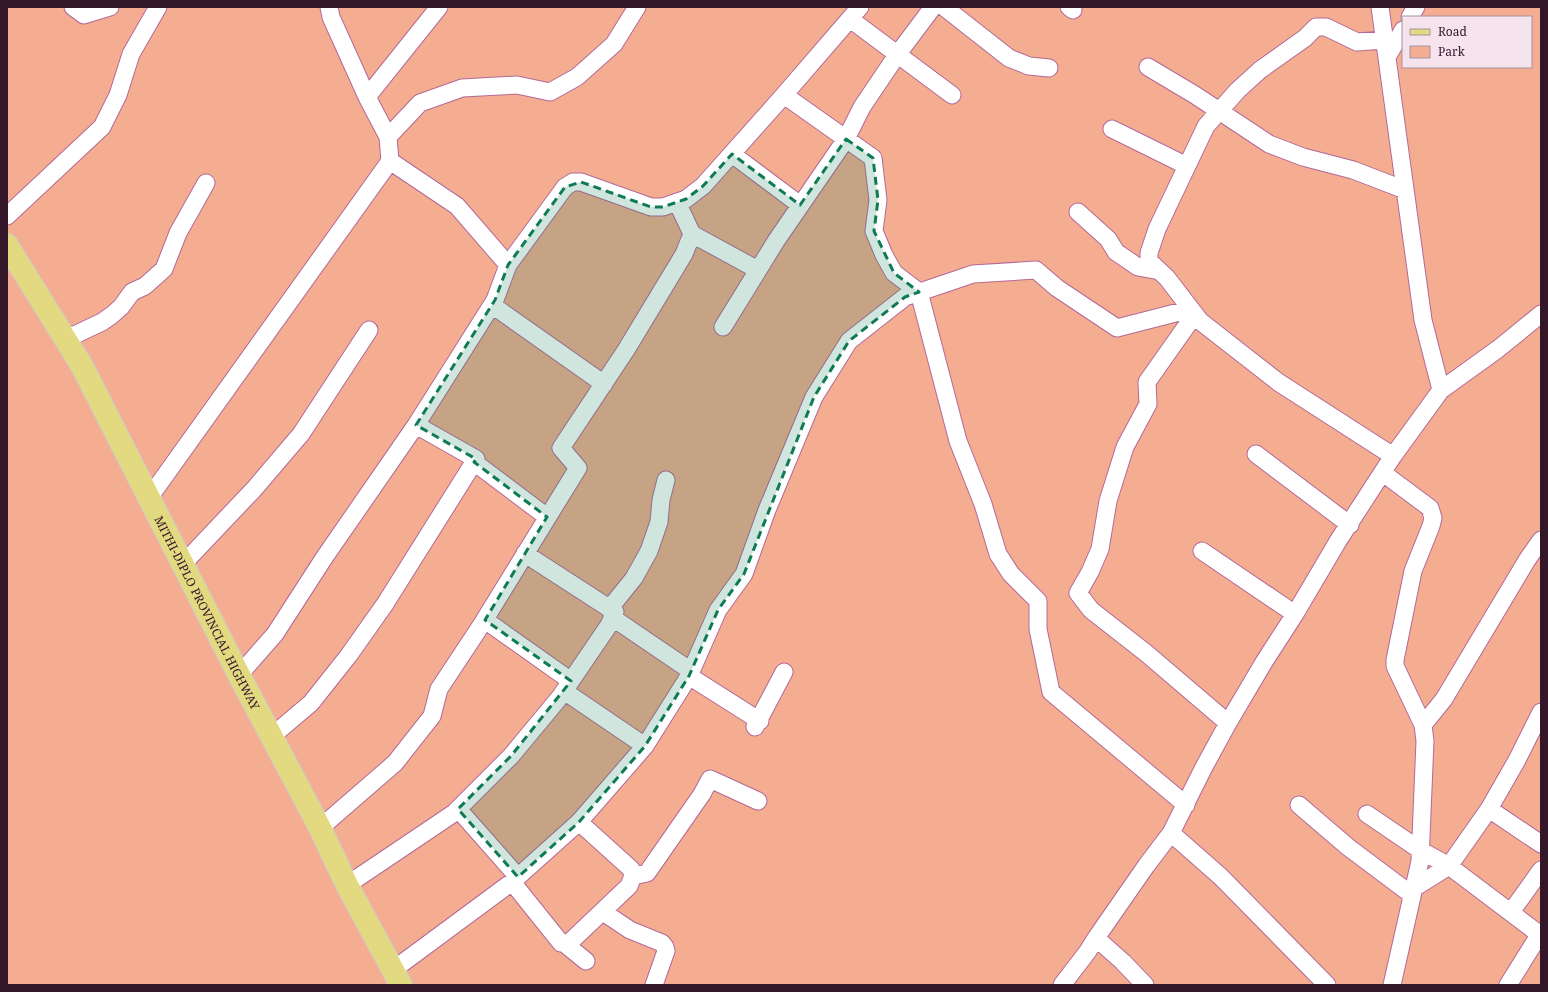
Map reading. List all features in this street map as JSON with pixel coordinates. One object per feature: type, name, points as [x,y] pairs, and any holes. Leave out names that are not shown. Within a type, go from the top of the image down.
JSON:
[{"type":"main road","name":"MITHI-DIPLO PROVINCIAL HIGHWAY","points":[[7,245],[82,366],[239,675],[320,828],[347,885],[397,978]]},
{"type":"street","points":[[73,7],[84,15],[110,7]]},
{"type":"street","points":[[7,216],[102,127],[118,95],[131,54],[158,7]]},
{"type":"street","points":[[149,498],[390,161],[388,137],[367,97],[331,17],[329,7]]},
{"type":"street","points":[[367,97],[439,7]]},
{"type":"street","points":[[388,137],[420,103],[462,88],[517,85],[550,92],[577,77],[614,44],[637,7]]},
{"type":"street","points":[[723,327],[800,205],[846,139],[862,107],[897,55],[933,7]]},
{"type":"street","points":[[944,7],[1009,58],[1029,66],[1050,68]]},
{"type":"street","points":[[1380,7],[1423,320],[1441,390]]},
{"type":"street","points":[[1411,16],[1416,7]]},
{"type":"street","points":[[239,675],[275,634],[324,558],[416,425],[492,305],[508,265],[565,187],[574,182],[581,182],[651,207],[663,207],[686,199],[703,186],[855,13],[897,55],[952,94]]},
{"type":"street","points":[[1384,40],[1357,42],[1326,26],[1316,27],[1306,38],[1260,70],[1238,90],[1206,126],[1157,229],[1149,253],[1149,261],[1167,278],[1200,321],[1278,382],[1393,456]]},
{"type":"street","points":[[1387,57],[1402,32]]},
{"type":"street","points":[[1148,67],[1195,95],[1269,144],[1303,157],[1353,170],[1405,190]]},
{"type":"street","points":[[784,95],[873,158],[878,200],[874,231],[884,255],[894,273],[919,292],[958,441],[983,504],[998,554],[1010,574],[1038,601],[1038,629],[1051,692],[1186,805]]},
{"type":"street","points":[[1112,129],[1187,166]]},
{"type":"street","points":[[732,154],[800,205]]},
{"type":"street","points":[[390,161],[457,206],[508,265]]},
{"type":"street","points":[[66,339],[102,322],[112,315],[121,307],[132,292],[145,286],[164,269],[178,233],[206,183]]},
{"type":"street","points":[[677,202],[692,234],[758,270]]},
{"type":"street","points":[[1078,212],[1108,240],[1116,252],[1138,267],[1160,271]]},
{"type":"street","points":[[320,828],[395,763],[432,716],[439,689],[485,620],[578,468],[561,448],[626,350],[684,254],[692,234]]},
{"type":"street","points":[[397,978],[515,880],[579,822],[644,746],[690,674],[718,610],[744,574],[770,503],[814,397],[849,341],[905,297],[973,274],[1036,270],[1057,288],[1117,328],[1193,312]]},
{"type":"street","points":[[492,305],[604,384]]},
{"type":"street","points":[[1193,312],[1147,382],[1148,404],[1125,447],[1108,501],[1100,549],[1090,572],[1078,593],[1091,610],[1146,653],[1228,722]]},
{"type":"street","points":[[1062,985],[1088,951],[1146,866],[1171,833],[1228,722],[1338,541],[1350,525],[1393,456],[1441,390],[1498,350],[1541,314]]},
{"type":"street","points":[[183,564],[255,488],[301,434],[369,330]]},
{"type":"street","points":[[272,736],[311,703],[349,655],[385,604],[476,459],[416,425]]},
{"type":"street","points":[[1256,454],[1350,525]]},
{"type":"street","points":[[474,462],[547,517]]},
{"type":"street","points":[[1383,473],[1430,508],[1433,518],[1413,571],[1395,660],[1395,666],[1423,725],[1425,741],[1420,860],[1392,985]]},
{"type":"street","points":[[347,885],[458,809],[511,756],[568,686],[649,551],[659,522],[661,500],[666,480]]},
{"type":"street","points":[[1423,725],[1444,699],[1541,540]]},
{"type":"street","points":[[1202,551],[1295,614]]},
{"type":"street","points":[[525,553],[611,614],[758,724],[784,672]]},
{"type":"street","points":[[485,620],[644,746]]},
{"type":"street","points":[[1413,892],[1449,866],[1489,809],[1517,760],[1541,712]]},
{"type":"street","points":[[633,876],[647,873],[702,794],[710,779],[758,801]]},
{"type":"street","points":[[1299,805],[1348,847],[1413,892]]},
{"type":"street","points":[[458,809],[515,880],[561,943],[565,944],[586,960]]},
{"type":"street","points":[[1489,809],[1541,844]]},
{"type":"street","points":[[1368,814],[1420,850],[1449,866],[1540,933],[1508,985]]},
{"type":"street","points":[[565,944],[570,944],[629,886],[633,876],[631,869],[579,822]]},
{"type":"street","points":[[1171,833],[1221,877],[1324,984]]},
{"type":"street","points":[[1511,912],[1541,870]]},
{"type":"street","points":[[603,912],[630,930],[662,943],[665,947],[666,951],[654,985]]},
{"type":"street","points":[[1096,938],[1123,962],[1145,985]]},
{"type":"highlighted area","points":[[846,139],[873,158],[878,200],[874,231],[894,273],[919,292],[905,297],[849,341],[814,397],[744,574],[718,610],[689,676],[645,746],[579,822],[518,877],[458,809],[511,756],[571,681],[485,620],[547,517],[474,462],[476,459],[416,425],[495,300],[508,265],[565,187],[581,182],[651,207],[663,207],[686,199],[703,186],[732,154],[800,205]]},
{"type":"green space","points":[[7,7],[1541,7],[1541,985],[7,985]]}]
